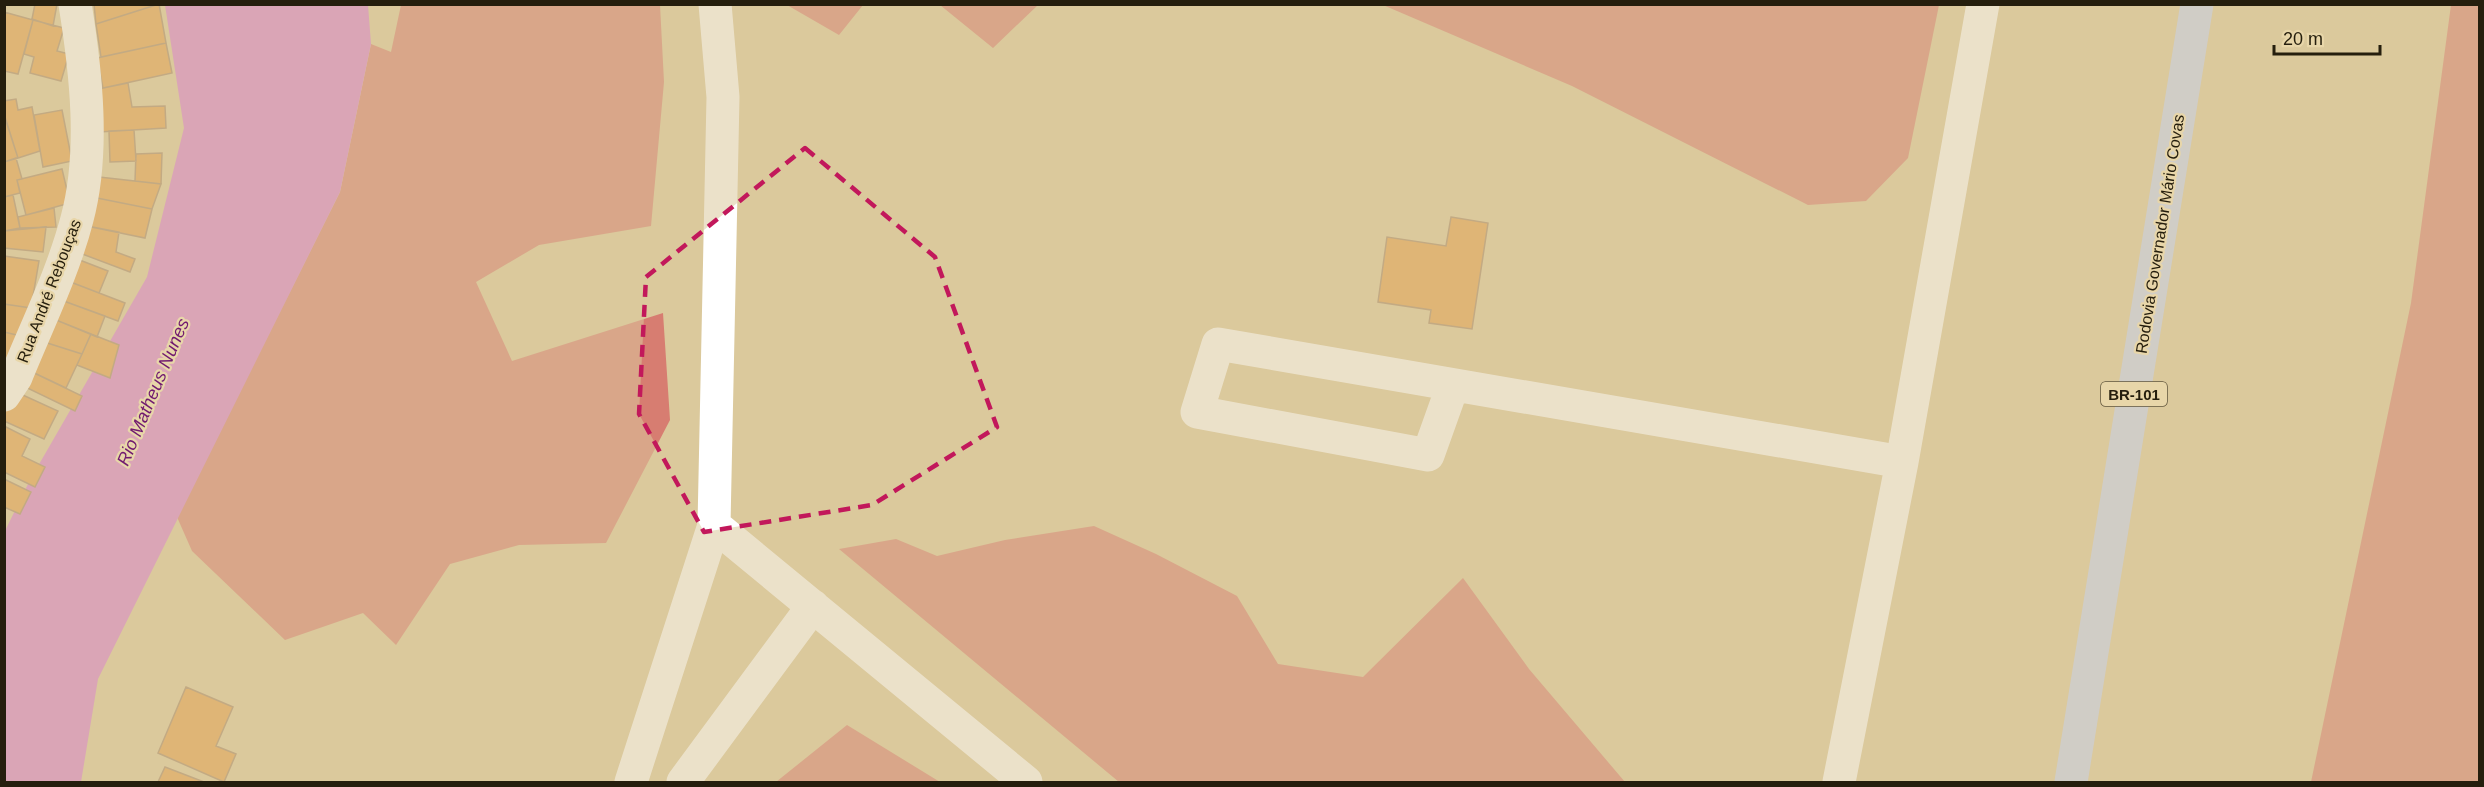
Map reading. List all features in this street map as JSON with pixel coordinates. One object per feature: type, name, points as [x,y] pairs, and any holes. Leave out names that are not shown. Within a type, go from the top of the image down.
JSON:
[{"type":"highway","name":"Rodovia Governador Mário Covas","points":[[2071,783],[2197,4]]},
{"type":"street","name":"Rua André Rebouças","points":[[4,395],[16,377],[68,250],[78,216],[86,165],[86,105],[82,46],[75,4]]},
{"type":"street","points":[[631,783],[714,525],[723,97],[715,4]]},
{"type":"street","points":[[1839,783],[1902,462],[1983,4]]},
{"type":"street","points":[[1454,384],[1428,455],[1197,412],[1218,344],[1454,384],[1902,462]]},
{"type":"street","points":[[714,525],[1026,783]]},
{"type":"street","points":[[682,783],[813,606]]},
{"type":"highlighted area","points":[[805,148],[935,257],[997,427],[872,505],[704,532],[639,414],[646,277]]},
{"type":"shaded area","points":[[401,5],[660,5],[664,82],[651,226],[539,245],[476,282],[512,361],[663,313],[670,420],[606,543],[519,545],[450,564],[396,645],[363,613],[285,640],[192,551],[177,517],[340,192],[371,44],[391,52]]},
{"type":"shaded area","points":[[787,5],[863,5],[839,35]]},
{"type":"shaded area","points":[[940,5],[1038,5],[993,48]]},
{"type":"shaded area","points":[[1383,5],[1939,5],[1908,158],[1866,201],[1808,205],[1572,86]]},
{"type":"shaded area","points":[[2451,5],[2480,5],[2479,782],[2311,782],[2411,303]]},
{"type":"shaded area","points":[[1094,526],[1156,554],[1237,596],[1278,664],[1363,677],[1463,578],[1529,669],[1625,782],[1119,782],[839,549],[896,539],[937,556],[1005,540]]},
{"type":"shaded area","points":[[847,725],[940,782],[776,782]]},
{"type":"water","name":"Rio Matheus Nunes","points":[[165,5],[368,5],[371,44],[340,192],[98,679],[81,782],[5,782],[4,533],[30,480],[147,277],[184,128]]},
{"type":"building","points":[[35,4],[57,4],[53,26],[32,19]]},
{"type":"building","points":[[94,4],[159,4],[96,24]]},
{"type":"building","points":[[159,4],[166,43],[101,57],[96,24]]},
{"type":"building","points":[[4,12],[33,20],[18,74],[4,71]]},
{"type":"building","points":[[33,20],[64,28],[57,51],[69,54],[61,81],[30,73],[34,57],[24,54]]},
{"type":"building","points":[[166,43],[172,73],[103,88],[97,58]]},
{"type":"building","points":[[128,83],[132,107],[165,106],[166,128],[99,132],[93,90]]},
{"type":"building","points":[[16,99],[18,110],[32,107],[40,151],[18,158],[4,115],[4,101]]},
{"type":"building","points":[[62,110],[72,161],[43,167],[34,115]]},
{"type":"building","points":[[4,117],[18,158],[4,162]]},
{"type":"building","points":[[134,130],[136,161],[110,162],[109,131]]},
{"type":"building","points":[[162,153],[161,184],[135,181],[136,154]]},
{"type":"building","points":[[16,158],[22,179],[17,180],[20,193],[4,197],[4,162]]},
{"type":"building","points":[[62,169],[70,203],[26,215],[17,180]]},
{"type":"building","points":[[99,177],[161,184],[152,209],[97,198]]},
{"type":"building","points":[[13,195],[20,228],[4,231],[4,197]]},
{"type":"building","points":[[97,198],[152,209],[145,238],[91,227]]},
{"type":"building","points":[[54,208],[56,227],[20,228],[18,217]]},
{"type":"building","points":[[1451,217],[1488,223],[1472,329],[1429,323],[1431,310],[1378,302],[1387,237],[1446,246]]},
{"type":"building","points":[[82,225],[119,232],[116,252],[135,259],[130,272],[77,252]]},
{"type":"building","points":[[46,227],[43,252],[4,248],[4,231]]},
{"type":"building","points":[[4,256],[39,261],[31,308],[4,304]]},
{"type":"building","points":[[77,259],[108,271],[99,293],[68,281]]},
{"type":"building","points":[[68,281],[125,303],[118,321],[61,300]]},
{"type":"building","points":[[61,300],[105,316],[97,337],[51,318]]},
{"type":"building","points":[[4,304],[31,308],[21,336],[4,332]]},
{"type":"building","points":[[51,318],[91,334],[82,354],[41,341]]},
{"type":"building","points":[[4,332],[21,336],[12,360],[4,357]]},
{"type":"building","points":[[91,334],[119,345],[110,378],[77,365]]},
{"type":"building","points":[[41,341],[82,354],[66,388],[28,370]]},
{"type":"building","points":[[28,370],[82,396],[75,411],[21,385]]},
{"type":"building","points":[[14,391],[58,411],[44,439],[4,421],[4,411]]},
{"type":"building","points":[[4,426],[30,439],[22,456],[45,467],[35,487],[4,472]]},
{"type":"building","points":[[4,479],[31,492],[20,514],[4,507]]},
{"type":"building","points":[[186,687],[233,707],[216,746],[236,754],[224,782],[158,753]]},
{"type":"building","points":[[165,767],[204,782],[158,782]]}]
